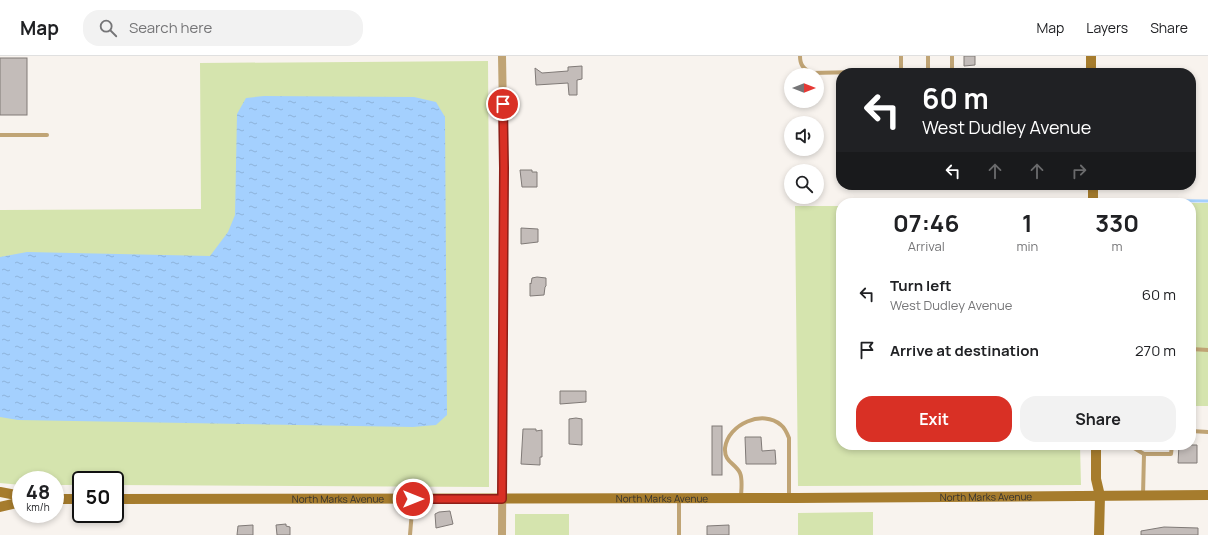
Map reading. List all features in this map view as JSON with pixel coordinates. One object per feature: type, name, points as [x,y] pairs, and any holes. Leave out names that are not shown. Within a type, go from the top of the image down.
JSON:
[{"type":"main road","points":[[1091,56],[1091,68]]},
{"type":"main road","points":[[1096,450],[1096,479],[1100,496],[1099,535]]},
{"type":"main road","points":[[0,492],[12,494]]},
{"type":"main road","name":"North Marks Avenue","points":[[124,499],[789,498],[1208,495]]},
{"type":"main road","points":[[0,507],[12,504]]},
{"type":"street","points":[[502,56],[504,168],[502,535]]},
{"type":"lane","points":[[800,56],[800,63],[811,73],[836,72]]},
{"type":"lane","points":[[901,56],[901,68]]},
{"type":"lane","points":[[928,56],[928,68]]},
{"type":"lane","points":[[952,56],[952,68]]},
{"type":"lane","points":[[0,135],[47,135]]},
{"type":"lane","points":[[1196,349],[1208,350]]},
{"type":"lane","points":[[741,498],[741,475],[736,467],[729,462],[725,447],[735,428],[742,423],[749,420],[765,419],[775,421],[781,425],[789,438],[789,498]]},
{"type":"lane","points":[[1196,431],[1208,432]]},
{"type":"lane","points":[[1137,450],[1144,454],[1171,454],[1171,450]]},
{"type":"lane","points":[[1143,496],[1144,454]]},
{"type":"lane","points":[[679,498],[679,535]]},
{"type":"lane","points":[[410,535],[413,499]]},
{"type":"green space","points":[[488,61],[489,487],[124,485],[124,471],[72,471],[72,485],[64,485],[64,471],[12,471],[12,484],[0,483],[0,210],[201,209],[200,63]]},
{"type":"green space","points":[[1196,203],[1208,203],[1208,406],[1196,406]]},
{"type":"green space","points":[[795,206],[836,206],[836,450],[1080,450],[1081,485],[798,486]]},
{"type":"green space","points":[[873,512],[873,535],[798,535],[798,513]]},
{"type":"green space","points":[[515,514],[569,514],[569,535],[515,535]]},
{"type":"water","points":[[264,96],[414,97],[436,102],[445,117],[447,415],[436,425],[413,427],[18,420],[0,417],[0,257],[27,252],[210,256],[228,232],[235,215],[237,114],[246,98]]},
{"type":"building","points":[[964,56],[975,56],[975,65],[964,66]]},
{"type":"building","points":[[0,58],[27,58],[27,115],[0,115]]},
{"type":"building","points":[[582,66],[582,79],[577,80],[577,95],[569,95],[568,83],[536,85],[535,68],[542,73],[568,71],[568,67]]},
{"type":"building","points":[[520,170],[532,170],[532,172],[537,172],[537,187],[522,187]]},
{"type":"building","points":[[521,228],[538,229],[538,242],[521,244]]},
{"type":"building","points":[[532,278],[546,278],[544,295],[530,296],[530,283],[531,284]]},
{"type":"building","points":[[560,391],[586,391],[586,402],[560,404]]},
{"type":"building","points":[[569,419],[582,419],[582,445],[569,444]]},
{"type":"building","points":[[712,426],[722,426],[722,475],[712,475]]},
{"type":"building","points":[[523,429],[536,429],[536,431],[542,430],[542,457],[540,457],[540,465],[521,464]]},
{"type":"building","points":[[745,437],[761,437],[762,451],[775,450],[776,464],[746,464]]},
{"type":"building","points":[[1197,445],[1197,463],[1178,463],[1179,450],[1196,450]]},
{"type":"building","points":[[450,511],[453,524],[436,528],[435,514]]},
{"type":"building","points":[[286,524],[286,526],[290,527],[290,535],[277,535],[276,525]]},
{"type":"building","points":[[253,525],[253,535],[237,535],[238,526]]},
{"type":"building","points":[[729,525],[729,535],[707,535],[707,526]]},
{"type":"building","points":[[1164,527],[1198,528],[1198,535],[1141,535],[1141,531]]},
{"type":"waterway","points":[[1196,201],[1208,201]]},
{"type":"route","points":[[413,499],[502,499],[503,104]]}]
